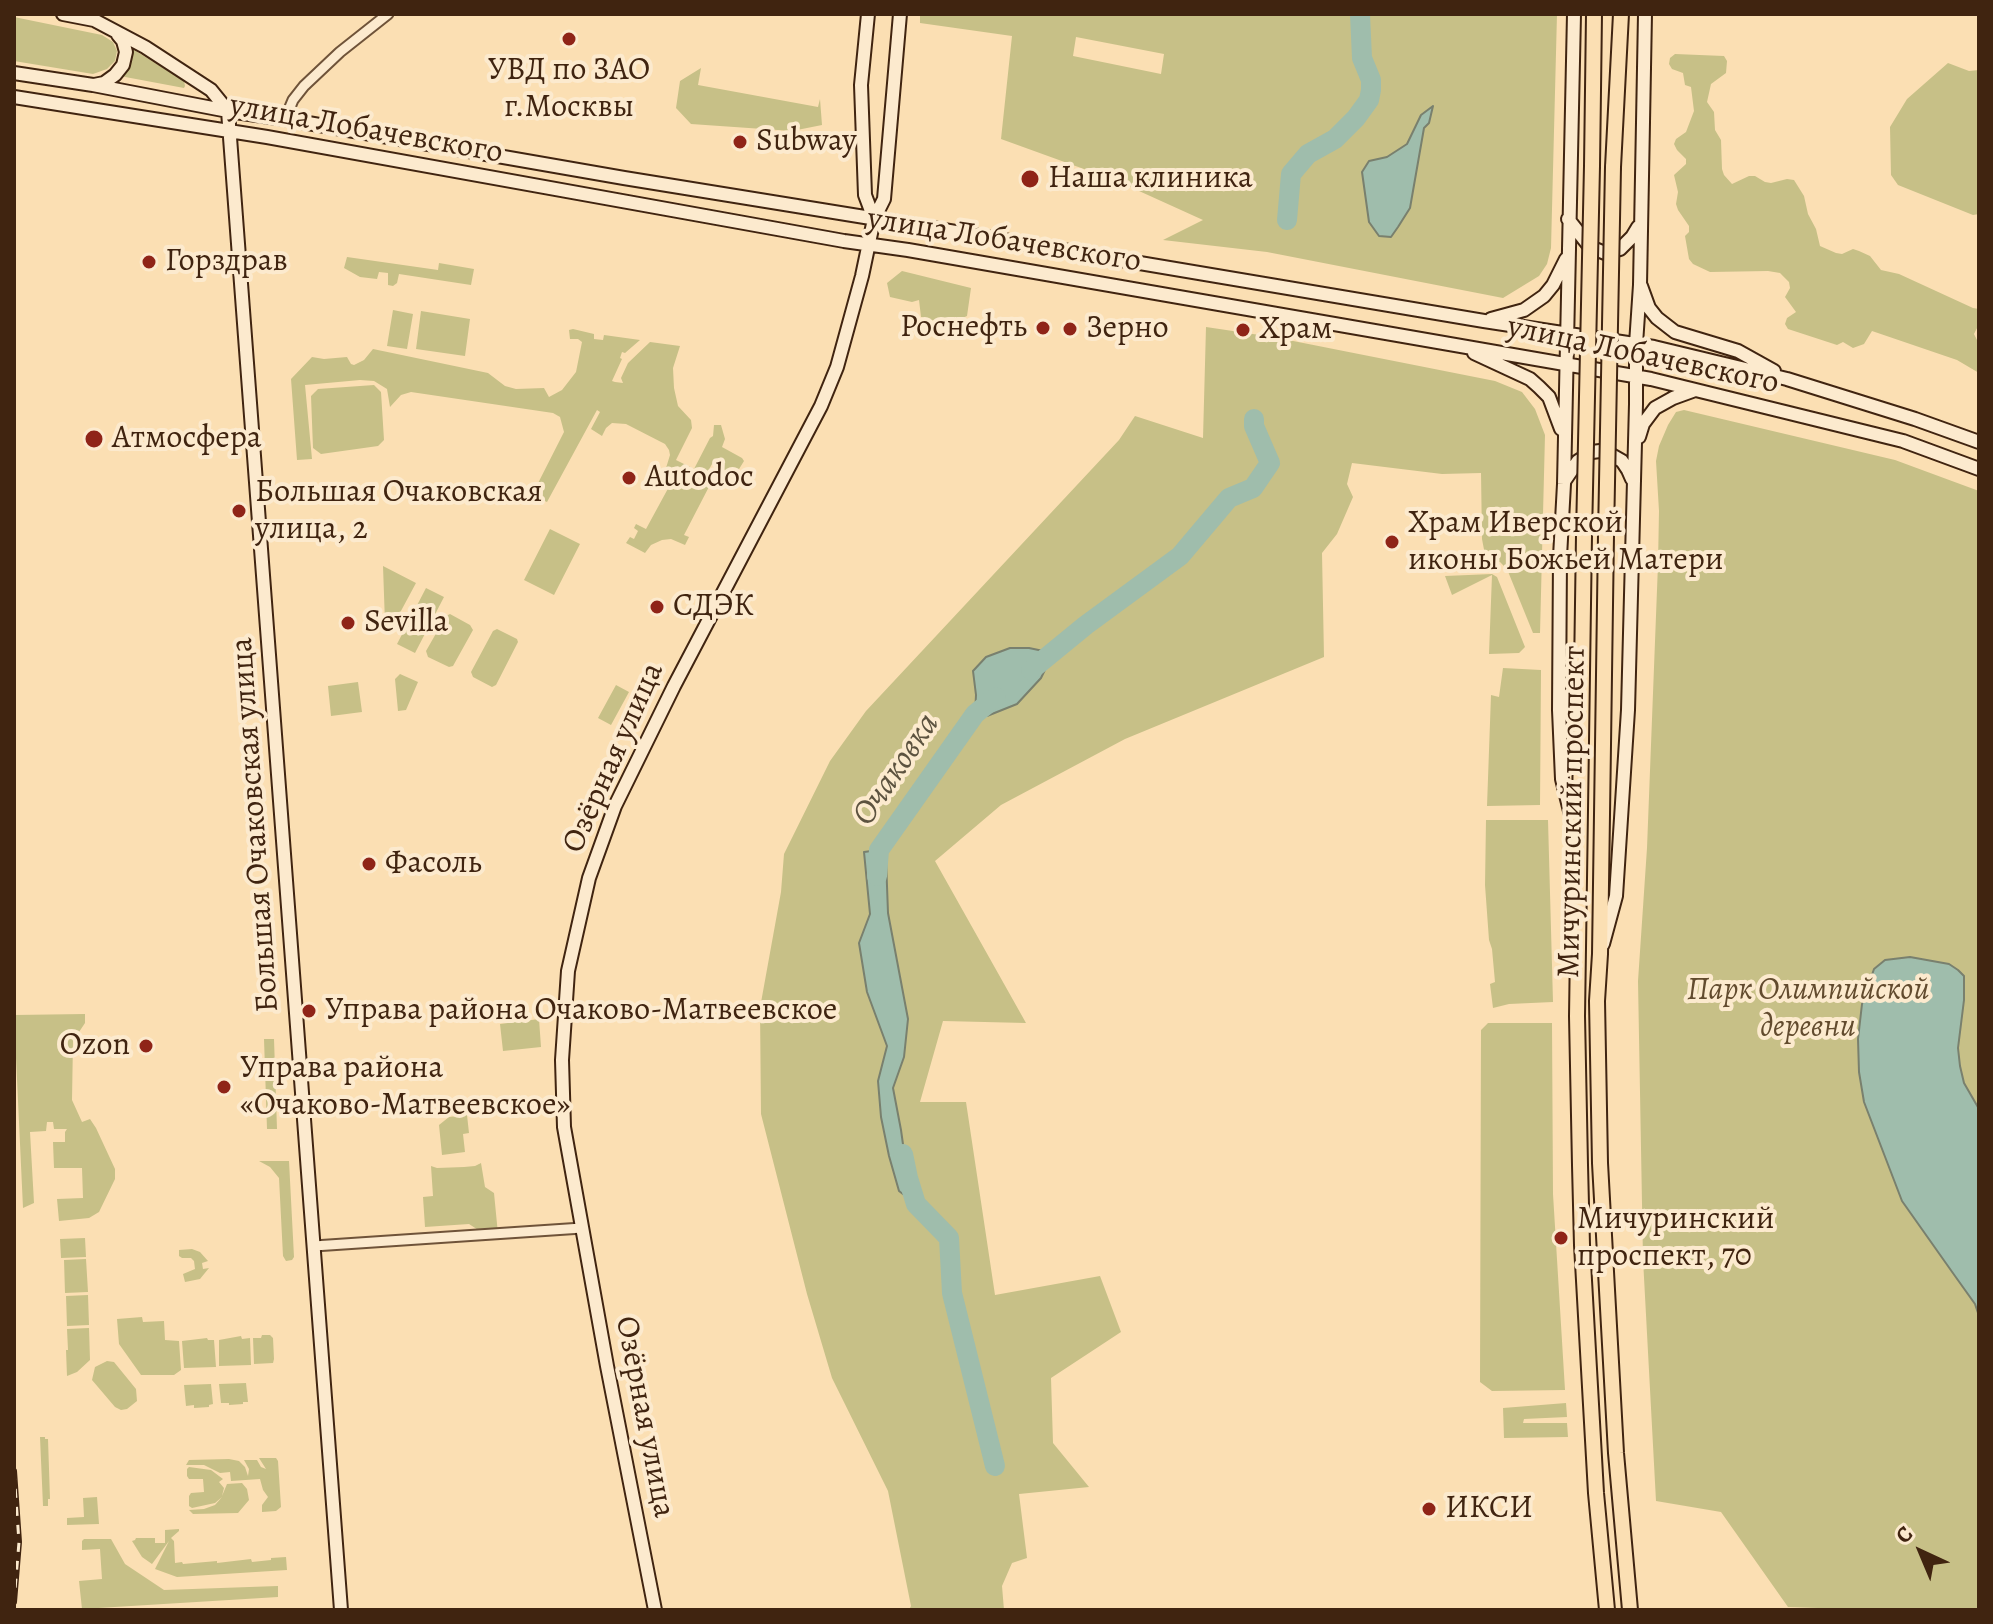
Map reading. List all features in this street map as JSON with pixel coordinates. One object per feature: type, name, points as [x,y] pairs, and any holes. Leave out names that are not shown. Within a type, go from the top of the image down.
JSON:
[{"type":"main road","points":[[63,14],[94,20],[145,47],[211,90],[228,111]]},
{"type":"main road","points":[[868,14],[861,99],[865,195],[874,219]]},
{"type":"main road","name":"Озёрная улица","points":[[655,1610],[564,1127],[562,1060],[568,971],[589,878],[630,774],[829,390],[844,343],[874,219],[884,199],[900,14]]},
{"type":"main road","points":[[1574,14],[1559,684],[1562,779],[1579,850]]},
{"type":"main road","name":"Мичуринский проспект","points":[[1594,14],[1577,1016],[1582,1245],[1596,1493],[1607,1610]]},
{"type":"main road","name":"Мичуринский проспект","points":[[1621,14],[1613,167],[1597,1001],[1601,1190],[1616,1453],[1630,1610]]},
{"type":"main road","points":[[1600,954],[1616,896],[1628,710],[1645,14]]},
{"type":"main road","points":[[93,85],[104,83],[123,65],[126,52],[116,32]]},
{"type":"main road","name":"улица Лобачевского","points":[[14,73],[1636,344],[1787,379],[1979,442]]},
{"type":"main road","name":"улица Лобачевского","points":[[14,97],[1636,376],[1903,441],[1979,469]]},
{"type":"main road","points":[[14,104],[46,102]]},
{"type":"main road","name":"Большая Очаковская улица","points":[[228,111],[341,1610]]},
{"type":"main road","points":[[1568,219],[1590,247],[1605,253],[1620,249],[1640,224]]},
{"type":"main road","points":[[1484,321],[1524,310],[1544,296],[1569,253]]},
{"type":"main road","points":[[1640,285],[1649,308],[1675,332],[1738,351],[1787,379]]},
{"type":"main road","points":[[1457,345],[1530,379],[1549,397],[1564,436]]},
{"type":"main road","points":[[1635,459],[1643,424],[1649,414],[1673,398],[1696,390]]},
{"type":"main road","points":[[1564,484],[1578,461],[1585,455],[1600,451],[1622,461],[1634,486]]},
{"type":"street","points":[[285,119],[293,100],[304,86],[388,14]]},
{"type":"street","points":[[314,1246],[582,1228]]},
{"type":"green space","points":[[920,14],[1557,14],[1551,248],[1547,264],[1539,276],[1503,298],[1267,252],[1163,240],[1203,220],[1117,181],[1001,139],[1012,36],[920,23]],"holes":[[[1076,37],[1164,54],[1161,74],[1073,56]],[[1432,107],[1424,128],[1410,208],[1366,196],[1362,172],[1369,161],[1387,157],[1407,144],[1421,115]]]},
{"type":"green space","points":[[14,17],[102,35],[113,42],[117,51],[115,61],[107,69],[93,74],[14,61]]},
{"type":"green space","points":[[131,48],[184,81],[184,88],[120,76]]},
{"type":"green space","points":[[1675,54],[1724,56],[1727,61],[1726,73],[1711,84],[1707,102],[1714,112],[1715,130],[1721,140],[1722,169],[1732,184],[1749,176],[1771,183],[1794,180],[1804,196],[1820,246],[1842,254],[1853,249],[1859,251],[1870,256],[1881,270],[1899,274],[1979,309],[1979,324],[1974,334],[1979,344],[1979,373],[1957,360],[1872,331],[1864,344],[1853,348],[1843,342],[1837,345],[1788,329],[1785,324],[1787,318],[1796,312],[1785,297],[1790,288],[1789,282],[1780,273],[1710,272],[1693,264],[1689,259],[1685,236],[1689,226],[1676,204],[1678,192],[1674,175],[1686,164],[1686,159],[1674,144],[1686,132],[1694,111],[1691,87],[1685,85],[1683,73],[1672,69],[1669,64]]},
{"type":"green space","points":[[1948,63],[1969,71],[1979,70],[1979,214],[1973,215],[1898,185],[1891,175],[1890,127],[1907,99]]},
{"type":"green space","points":[[701,68],[698,85],[818,107],[820,99],[822,125],[792,131],[691,124],[676,108],[680,81]]},
{"type":"green space","points":[[347,257],[438,270],[439,263],[474,269],[471,285],[399,274],[393,286],[388,285],[388,273],[379,272],[377,279],[360,277],[344,268]]},
{"type":"green space","points":[[902,271],[971,288],[967,316],[947,325],[921,317],[919,300],[912,302],[890,297],[887,283]]},
{"type":"green space","points":[[393,310],[413,314],[407,349],[387,346]]},
{"type":"green space","points":[[421,311],[470,319],[465,356],[416,349]]},
{"type":"green space","points":[[1206,327],[1273,337],[1495,381],[1522,392],[1535,409],[1545,435],[1540,633],[1533,633],[1507,569],[1500,562],[1486,560],[1482,539],[1481,473],[1442,474],[1352,463],[1347,484],[1353,497],[1337,534],[1322,553],[1324,657],[1125,739],[1001,805],[935,861],[1026,1023],[943,1021],[920,1102],[966,1102],[995,1295],[1100,1276],[1121,1332],[1051,1378],[1053,1443],[1089,1487],[1019,1494],[1027,1558],[1012,1563],[1002,1586],[1004,1610],[909,1610],[911,1606],[888,1491],[832,1378],[761,1114],[760,1008],[781,892],[784,854],[830,761],[866,711],[1119,440],[1135,416],[1203,438]]},
{"type":"green space","points":[[569,330],[594,334],[594,339],[603,340],[604,335],[640,340],[625,353],[622,352],[612,381],[615,382],[623,383],[621,378],[628,363],[650,342],[680,346],[673,368],[674,388],[678,406],[691,420],[692,428],[676,460],[694,469],[713,436],[714,425],[721,425],[725,439],[722,447],[744,461],[736,474],[712,464],[706,475],[713,479],[684,535],[689,537],[685,545],[671,539],[662,540],[651,545],[645,553],[626,543],[630,537],[634,539],[638,531],[634,528],[636,524],[646,529],[671,483],[660,475],[666,468],[669,450],[665,444],[626,424],[612,423],[602,436],[591,429],[600,412],[597,410],[547,502],[532,495],[564,432],[560,417],[553,413],[411,392],[401,395],[390,407],[387,389],[374,381],[305,385],[312,459],[297,460],[291,379],[312,357],[347,357],[354,365],[364,360],[373,349],[488,373],[505,386],[516,389],[544,388],[549,397],[562,390],[576,372],[582,342],[570,339]]},
{"type":"green space","points":[[374,385],[381,392],[384,440],[378,446],[321,454],[313,448],[311,396],[318,389]]},
{"type":"green space","name":"Парк Олимпийской деревни","points":[[1684,410],[1895,460],[1979,491],[1979,1610],[1788,1607],[1721,1512],[1656,1501],[1643,1259],[1638,981],[1647,848],[1658,564],[1656,461],[1668,425],[1676,412]]},
{"type":"green space","points":[[550,529],[580,544],[554,595],[524,580]]},
{"type":"green space","points":[[383,566],[416,583],[388,635],[385,623]]},
{"type":"green space","points":[[1492,574],[1497,577],[1525,647],[1519,653],[1489,654],[1492,575],[1452,595],[1445,576]]},
{"type":"green space","points":[[426,588],[444,597],[415,653],[397,644]]},
{"type":"green space","points":[[450,614],[473,630],[453,666],[449,667],[428,657],[426,651]]},
{"type":"green space","points":[[497,629],[518,642],[496,685],[492,687],[473,677],[471,672]]},
{"type":"green space","points":[[1503,668],[1541,670],[1540,805],[1487,806],[1491,695],[1499,697]]},
{"type":"green space","points":[[400,674],[418,682],[406,710],[398,711],[395,679]]},
{"type":"green space","points":[[358,682],[362,712],[331,716],[328,686]]},
{"type":"green space","points":[[616,685],[629,692],[611,725],[598,718]]},
{"type":"green space","points":[[1486,820],[1548,820],[1553,1002],[1493,1008],[1490,984],[1495,982],[1485,885]]},
{"type":"green space","points":[[85,1014],[85,1023],[73,1041],[72,1100],[82,1122],[90,1119],[96,1128],[115,1169],[115,1179],[99,1212],[89,1218],[59,1221],[57,1199],[83,1198],[82,1168],[54,1168],[53,1142],[65,1142],[67,1129],[54,1129],[53,1122],[47,1122],[46,1131],[30,1132],[34,1203],[23,1208],[14,1015]]},
{"type":"green space","points":[[539,1019],[541,1047],[503,1051],[500,1024]]},
{"type":"green space","points":[[1488,1023],[1552,1023],[1553,1194],[1565,1390],[1492,1391],[1480,1382],[1481,1030]]},
{"type":"green space","points":[[264,1039],[274,1039],[277,1129],[267,1129]]},
{"type":"green space","points":[[467,1115],[469,1133],[463,1134],[465,1152],[442,1155],[439,1125],[449,1117]]},
{"type":"green space","points":[[259,1161],[289,1161],[292,1260],[286,1261],[283,1256],[279,1178],[270,1167]]},
{"type":"green space","points":[[481,1163],[485,1187],[494,1193],[498,1234],[486,1235],[469,1224],[425,1227],[423,1197],[433,1196],[431,1166],[464,1167]]},
{"type":"green space","points":[[85,1238],[86,1257],[61,1258],[60,1239]]},
{"type":"green space","points":[[192,1249],[208,1261],[202,1263],[203,1269],[209,1268],[200,1279],[185,1282],[183,1274],[195,1269],[194,1261],[179,1256],[179,1250]]},
{"type":"green space","points":[[86,1259],[88,1292],[65,1293],[64,1260]]},
{"type":"green space","points":[[88,1295],[89,1325],[67,1326],[66,1296]]},
{"type":"green space","points":[[142,1317],[143,1322],[164,1321],[165,1340],[179,1341],[181,1370],[174,1375],[141,1375],[119,1344],[117,1319]]},
{"type":"green space","points":[[89,1328],[90,1360],[77,1372],[67,1376],[67,1329]]},
{"type":"green space","points":[[262,1335],[273,1338],[273,1363],[254,1364],[253,1338],[261,1338]]},
{"type":"green space","points":[[241,1336],[242,1339],[250,1338],[251,1365],[219,1366],[219,1340]]},
{"type":"green space","points":[[214,1340],[216,1367],[184,1368],[182,1341]]},
{"type":"green space","points":[[107,1361],[114,1362],[136,1389],[137,1401],[127,1409],[115,1407],[92,1380],[95,1367]]},
{"type":"green space","points":[[246,1383],[248,1402],[221,1403],[219,1384]]},
{"type":"green space","points":[[211,1384],[213,1404],[209,1407],[186,1406],[184,1385]]},
{"type":"green space","points":[[1566,1403],[1567,1417],[1524,1419],[1523,1423],[1567,1423],[1568,1437],[1504,1438],[1503,1408]]},
{"type":"green space","points":[[40,1437],[48,1439],[48,1506],[43,1506]]},
{"type":"green space","points":[[259,1458],[276,1458],[278,1461],[281,1507],[276,1511],[262,1512],[262,1505],[268,1497],[260,1479],[231,1481],[230,1472],[220,1473],[204,1465],[186,1465],[189,1460],[229,1459],[239,1461],[248,1476],[249,1469],[244,1460],[257,1460],[266,1469]]},
{"type":"green space","points":[[189,1467],[211,1470],[223,1479],[219,1482],[224,1488],[222,1496],[227,1484],[242,1483],[249,1500],[238,1513],[193,1514],[189,1510],[215,1505],[222,1497],[215,1503],[189,1506],[191,1493],[204,1492],[203,1479],[189,1479],[187,1476]]},
{"type":"green space","points":[[97,1497],[99,1524],[67,1525],[67,1518],[84,1517],[83,1498]]},
{"type":"green space","points":[[179,1529],[171,1538],[174,1541],[175,1563],[251,1559],[252,1562],[286,1557],[287,1570],[177,1577],[155,1569],[169,1541],[152,1564],[142,1557],[132,1541],[136,1538],[155,1538],[155,1543],[165,1543],[165,1530]]},
{"type":"green space","points":[[84,1539],[111,1539],[125,1564],[164,1590],[278,1586],[278,1597],[82,1609],[79,1581],[102,1579],[100,1549],[82,1550]]},
{"type":"shaded area","points":[[1433,106],[1429,123],[1424,128],[1410,208],[1391,237],[1379,236],[1369,222],[1362,172],[1369,161],[1387,157],[1407,144],[1421,115]]},
{"type":"shaded area","points":[[1010,648],[1053,653],[1041,678],[1017,704],[987,716],[975,714],[973,671],[986,657]]},
{"type":"shaded area","points":[[879,850],[886,859],[888,913],[908,1019],[904,1057],[893,1088],[908,1180],[916,1204],[899,1191],[889,1156],[878,1081],[887,1046],[867,992],[859,943],[870,914],[864,852]]},
{"type":"shaded area","points":[[1910,957],[1949,964],[1964,976],[1958,1048],[1964,1083],[1979,1109],[1979,1316],[1975,1304],[1902,1201],[1864,1102],[1858,1039],[1862,1004],[1874,969],[1885,960]]},
{"type":"waterway","name":"Очаковка","points":[[1287,220],[1291,174],[1308,154],[1335,139],[1369,100],[1371,80],[1362,58],[1360,14]]},
{"type":"waterway","name":"Очаковка","points":[[1031,670],[1180,556],[1229,498],[1253,488],[1270,463],[1254,419]]},
{"type":"waterway","name":"Очаковка","points":[[877,876],[879,850],[975,714],[996,697]]},
{"type":"waterway","name":"Очаковка","points":[[903,1154],[916,1204],[949,1238],[952,1293],[995,1466]]},
{"type":"railway","points":[[14,1471],[19,1542],[14,1602]]},
{"type":"place","name":"УВД по ЗАО г.Москвы","points":[[569,39]]},
{"type":"place","name":"Subway","points":[[740,142]]},
{"type":"place","name":"Наша клиника","points":[[1030,179]]},
{"type":"place","name":"Горздрав","points":[[149,262]]},
{"type":"place","name":"Роснефть","points":[[1043,328]]},
{"type":"place","name":"Зерно","points":[[1070,329]]},
{"type":"place","name":"Храм","points":[[1243,330]]},
{"type":"place","name":"Атмосфера","points":[[94,439]]},
{"type":"place","name":"Autodoc","points":[[629,478]]},
{"type":"place","name":"Большая Очаковская улица, 2","points":[[239,511]]},
{"type":"place","name":"Храм Иверской иконы Божьей Матери","points":[[1392,542]]},
{"type":"place","name":"СДЭК","points":[[657,607]]},
{"type":"place","name":"Sevilla","points":[[348,623]]},
{"type":"place","name":"Фасоль","points":[[369,864]]},
{"type":"place","name":"Управа района Очаково-Матвеевское","points":[[309,1011]]},
{"type":"place","name":"Ozon","points":[[146,1046]]},
{"type":"place","name":"Управа района «Очаково-Матвеевское»","points":[[224,1087]]},
{"type":"place","name":"Мичуринский проспект, 70","points":[[1561,1238]]},
{"type":"place","name":"ИКСИ","points":[[1429,1509]]}]
